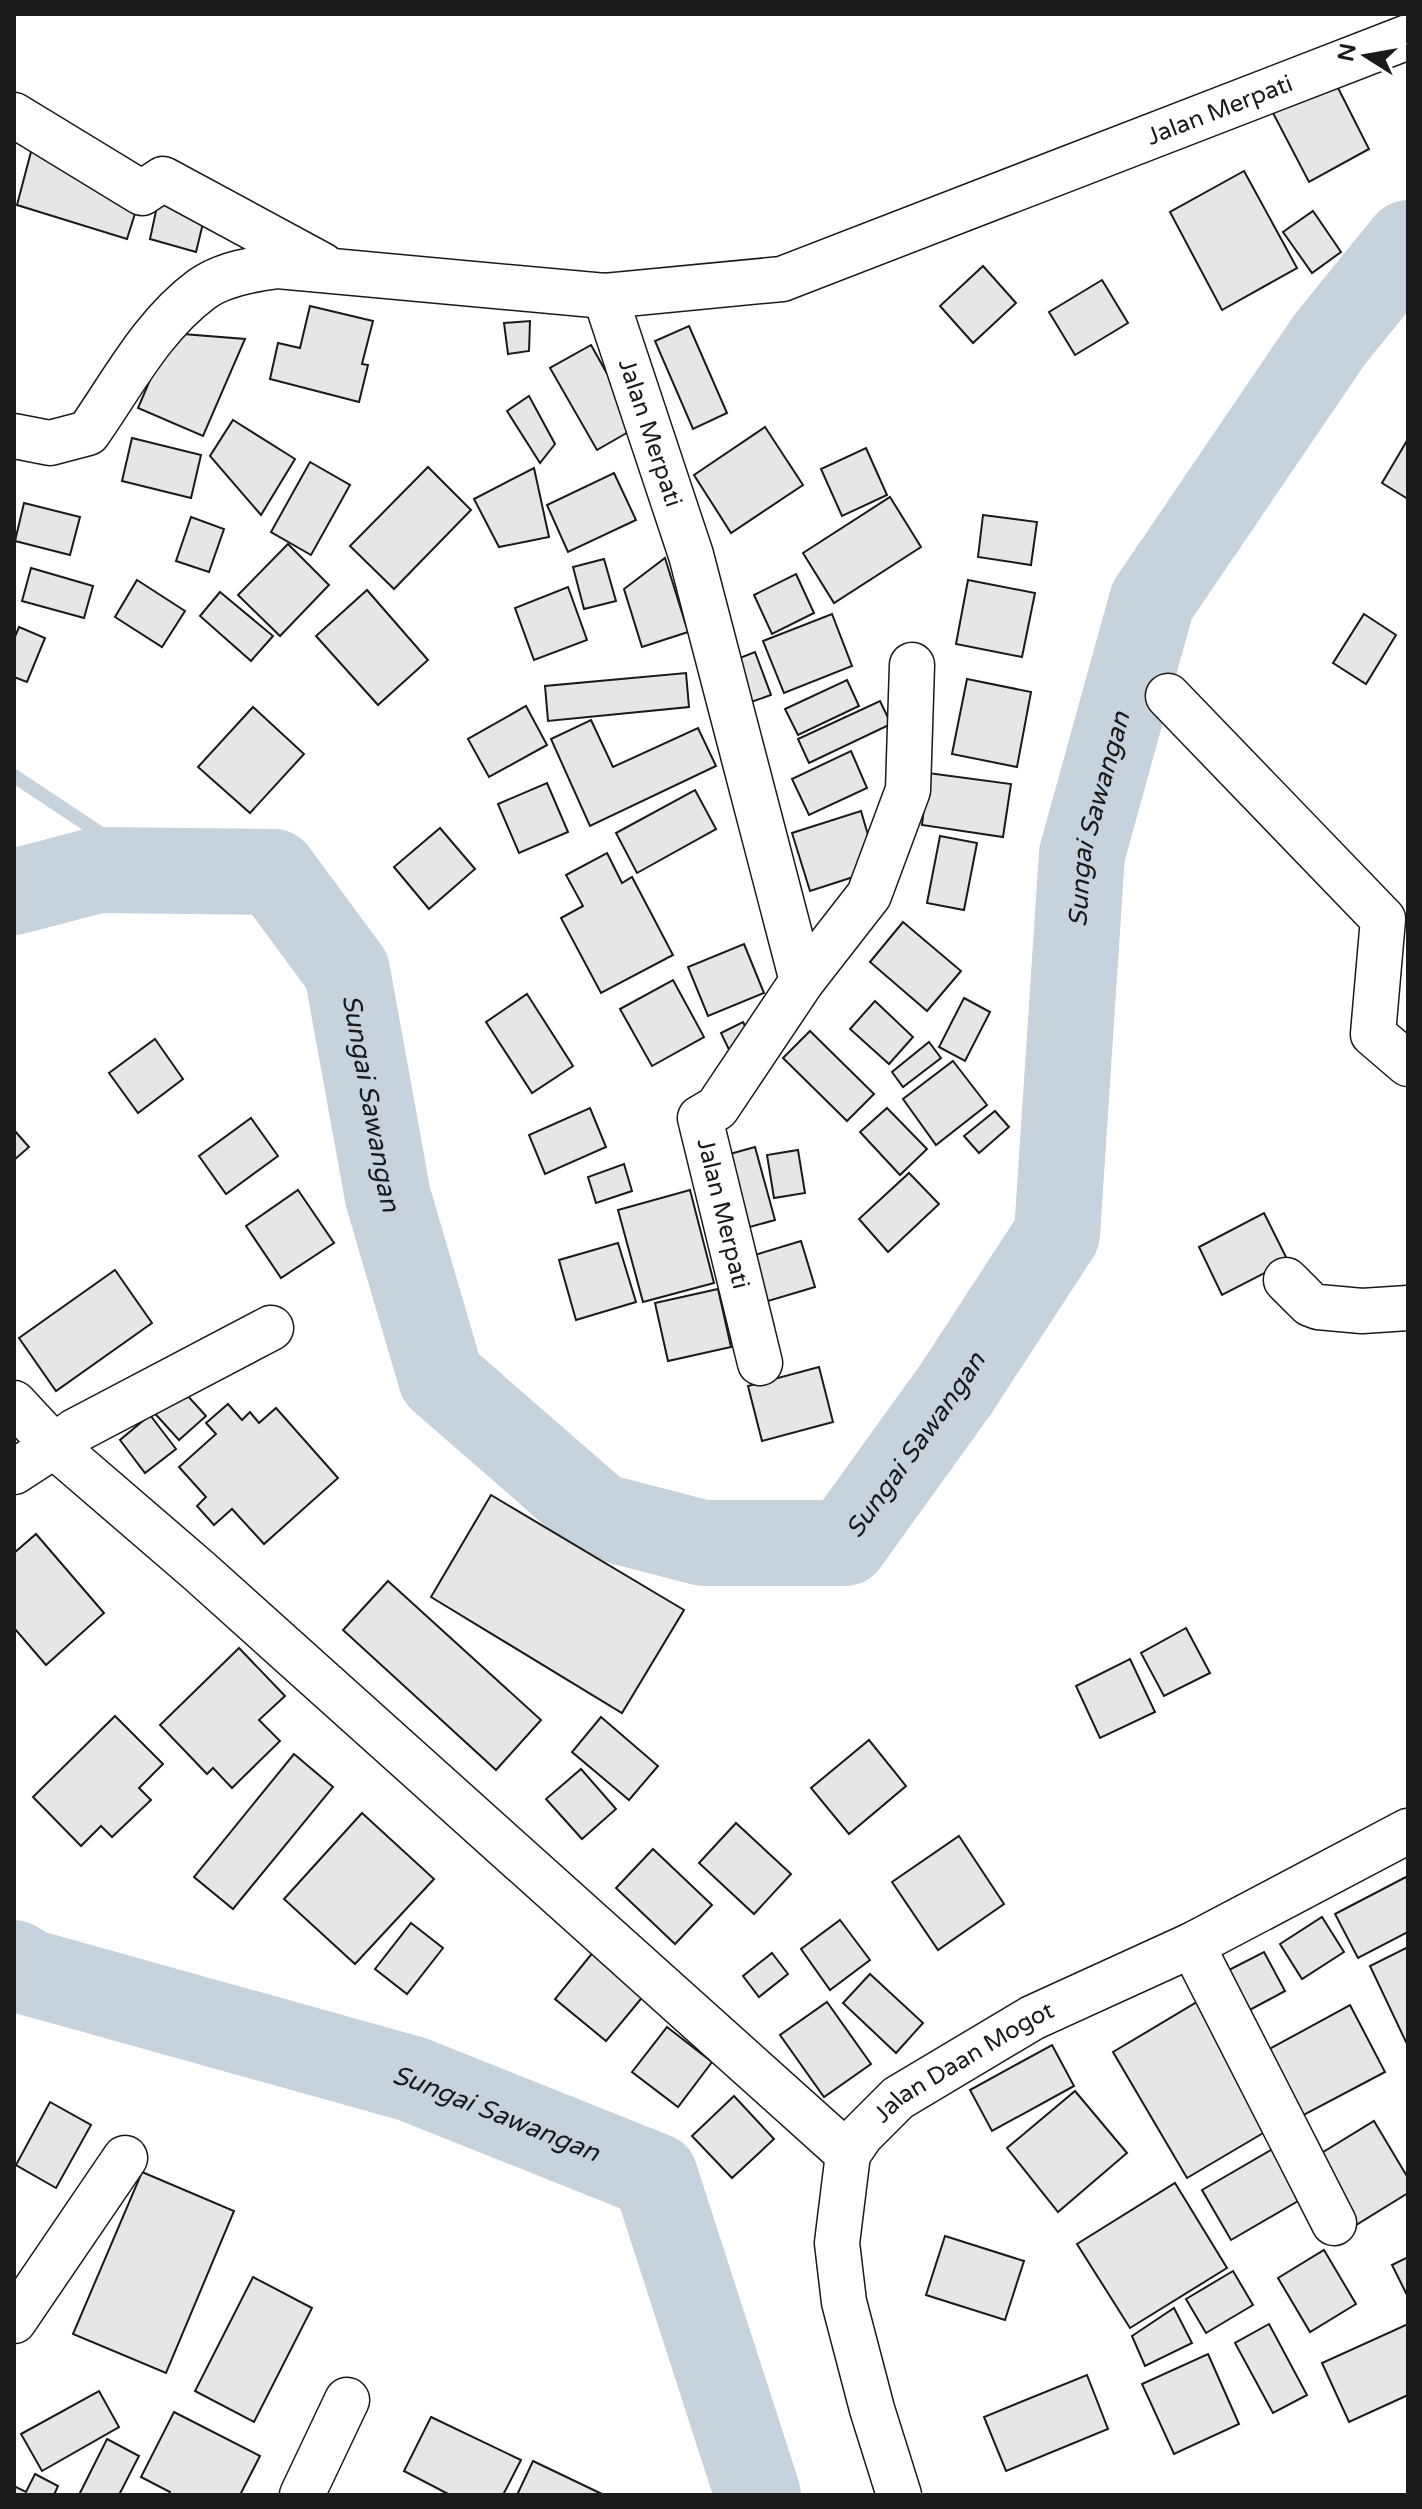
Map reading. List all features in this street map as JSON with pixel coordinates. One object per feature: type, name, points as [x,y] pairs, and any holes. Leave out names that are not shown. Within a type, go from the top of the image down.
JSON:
[{"type":"street","name":"Jalan Merpati","points":[[760,1363],[700,1118],[717,1108],[802,981],[691,555],[605,296],[782,279],[1408,37]]},
{"type":"street","points":[[14,115],[142,193],[163,179],[335,272]]},
{"type":"street","points":[[14,436],[50,443],[88,433],[157,331],[204,288],[248,270],[278,266],[605,296]]},
{"type":"street","points":[[802,981],[869,895],[908,790],[912,665]]},
{"type":"street","points":[[1168,696],[1383,919],[1373,1034],[1408,1064]]},
{"type":"street","points":[[1286,1280],[1310,1304],[1318,1307],[1370,1311],[1408,1308]]},
{"type":"street","points":[[14,1472],[75,1431],[271,1328]]},
{"type":"street","points":[[14,1403],[54,1446],[222,1591],[848,2154],[837,2243],[844,2302],[899,2495]]},
{"type":"street","name":"Jalan Daan Mogot","points":[[848,2154],[861,2135],[898,2098],[1032,2018],[1192,1945],[1407,1834]]},
{"type":"street","points":[[1192,1945],[1334,2223]]},
{"type":"street","points":[[15,2316],[125,2158]]},
{"type":"street","points":[[302,2495],[347,2400]]},
{"type":"building","points":[[1334,80],[1369,149],[1309,182],[1273,113]]},
{"type":"building","points":[[32,148],[138,204],[127,239],[17,205]]},
{"type":"building","points":[[1244,171],[1297,268],[1222,310],[1170,212]]},
{"type":"building","points":[[159,197],[205,215],[196,252],[150,239]]},
{"type":"building","points":[[1313,211],[1341,252],[1312,273],[1283,232]]},
{"type":"building","points":[[983,266],[1016,303],[973,343],[940,306]]},
{"type":"building","points":[[1102,280],[1128,323],[1075,355],[1049,312]]},
{"type":"building","points":[[310,306],[373,321],[362,364],[368,365],[359,402],[270,379],[278,343],[300,348]]},
{"type":"building","points":[[530,321],[529,351],[508,354],[504,323]]},
{"type":"building","points":[[689,326],[727,413],[693,429],[655,341]]},
{"type":"building","points":[[170,333],[245,339],[203,436],[138,408]]},
{"type":"building","points":[[591,345],[637,427],[597,450],[550,368]]},
{"type":"building","points":[[529,396],[555,444],[540,463],[507,411]]},
{"type":"building","points":[[233,420],[295,459],[261,515],[210,456]]},
{"type":"building","points":[[765,427],[803,485],[731,533],[694,475]]},
{"type":"building","points":[[132,438],[201,455],[191,498],[122,481]]},
{"type":"building","points":[[1408,439],[1408,499],[1382,483]]},
{"type":"building","points":[[866,448],[887,495],[842,516],[821,469]]},
{"type":"building","points":[[310,462],[350,485],[311,555],[271,532]]},
{"type":"building","points":[[428,467],[471,510],[394,589],[350,546]]},
{"type":"building","points":[[534,468],[549,537],[499,547],[474,499]]},
{"type":"building","points":[[614,473],[636,520],[568,552],[547,505]]},
{"type":"building","points":[[890,497],[921,547],[834,603],[803,553]]},
{"type":"building","points":[[24,503],[80,517],[70,555],[15,541]]},
{"type":"building","points":[[983,515],[1037,522],[1031,565],[978,557]]},
{"type":"building","points":[[191,517],[224,529],[209,572],[176,561]]},
{"type":"building","points":[[288,544],[329,585],[280,636],[238,595]]},
{"type":"building","points":[[665,558],[688,632],[642,647],[624,589]]},
{"type":"building","points":[[604,559],[616,601],[584,609],[573,567]]},
{"type":"building","points":[[31,568],[93,586],[84,618],[22,601]]},
{"type":"building","points":[[796,574],[814,613],[772,634],[754,595]]},
{"type":"building","points":[[137,580],[185,611],[162,647],[115,617]]},
{"type":"building","points":[[968,580],[1035,593],[1022,657],[956,644]]},
{"type":"building","points":[[568,587],[587,640],[534,660],[515,608]]},
{"type":"building","points":[[367,590],[428,660],[378,705],[316,636]]},
{"type":"building","points":[[220,592],[273,636],[251,661],[200,616]]},
{"type":"building","points":[[832,614],[852,666],[784,693],[763,641]]},
{"type":"building","points":[[1364,614],[1396,635],[1366,684],[1333,663]]},
{"type":"building","points":[[19,627],[45,638],[27,682],[14,677],[14,639]]},
{"type":"building","points":[[755,652],[771,695],[751,702],[737,659]]},
{"type":"building","points":[[686,673],[689,707],[548,721],[545,686]]},
{"type":"building","points":[[967,679],[1031,692],[1017,767],[952,754]]},
{"type":"building","points":[[847,680],[859,706],[798,735],[785,709]]},
{"type":"building","points":[[880,701],[891,724],[809,763],[798,739]]},
{"type":"building","points":[[526,706],[547,745],[489,777],[468,739]]},
{"type":"building","points":[[253,707],[304,754],[250,813],[198,767]]},
{"type":"building","points":[[591,720],[613,767],[698,728],[716,766],[590,826],[551,739]]},
{"type":"building","points":[[851,751],[867,788],[809,815],[792,779]]},
{"type":"building","points":[[928,773],[1011,784],[1003,837],[922,825]]},
{"type":"building","points":[[547,783],[568,832],[519,853],[498,804]]},
{"type":"building","points":[[695,790],[716,829],[637,873],[616,833]]},
{"type":"building","points":[[861,811],[878,869],[810,891],[792,833]]},
{"type":"building","points":[[440,828],[475,869],[429,909],[394,867]]},
{"type":"building","points":[[940,836],[977,843],[964,910],[927,903]]},
{"type":"building","points":[[607,853],[622,883],[632,877],[673,955],[601,993],[561,918],[583,906],[566,875]]},
{"type":"building","points":[[903,922],[961,971],[927,1011],[870,962]]},
{"type":"building","points":[[744,944],[764,993],[708,1016],[688,967]]},
{"type":"building","points":[[673,980],[704,1037],[652,1066],[620,1009]]},
{"type":"building","points":[[527,994],[573,1066],[532,1093],[486,1022]]},
{"type":"building","points":[[964,998],[990,1012],[965,1061],[939,1047]]},
{"type":"building","points":[[875,1001],[913,1037],[889,1064],[850,1029]]},
{"type":"building","points":[[743,1022],[756,1047],[733,1058],[721,1033]]},
{"type":"building","points":[[810,1031],[874,1094],[847,1121],[783,1058]]},
{"type":"building","points":[[155,1039],[183,1079],[138,1113],[109,1073]]},
{"type":"building","points":[[929,1042],[941,1058],[903,1087],[892,1072]]},
{"type":"building","points":[[953,1061],[987,1105],[936,1145],[903,1099]]},
{"type":"building","points":[[590,1108],[606,1147],[545,1174],[529,1135]]},
{"type":"building","points":[[887,1108],[927,1149],[900,1175],[860,1132]]},
{"type":"building","points":[[995,1111],[1009,1127],[979,1153],[964,1136]]},
{"type":"building","points":[[251,1118],[278,1156],[226,1194],[199,1156]]},
{"type":"building","points":[[14,1130],[29,1147],[14,1160]]},
{"type":"building","points":[[755,1147],[775,1220],[739,1230],[719,1157]]},
{"type":"building","points":[[798,1150],[805,1193],[774,1198],[767,1155]]},
{"type":"building","points":[[624,1164],[632,1191],[596,1203],[588,1177]]},
{"type":"building","points":[[909,1173],[939,1204],[888,1252],[859,1219]]},
{"type":"building","points":[[298,1190],[334,1243],[281,1278],[246,1226]]},
{"type":"building","points":[[690,1190],[714,1283],[643,1302],[618,1210]]},
{"type":"building","points":[[1264,1213],[1288,1261],[1222,1295],[1199,1247]]},
{"type":"building","points":[[801,1241],[815,1287],[761,1303],[748,1257]]},
{"type":"building","points":[[618,1243],[636,1302],[576,1320],[559,1260]]},
{"type":"building","points":[[115,1270],[152,1323],[56,1391],[19,1338]]},
{"type":"building","points":[[718,1289],[731,1347],[668,1361],[655,1303]]},
{"type":"building","points":[[819,1367],[833,1422],[762,1441],[748,1386]]},
{"type":"building","points":[[176,1383],[206,1416],[179,1440],[149,1407]]},
{"type":"building","points":[[228,1404],[242,1420],[250,1412],[259,1423],[276,1408],[338,1478],[264,1544],[232,1509],[214,1525],[197,1506],[206,1497],[179,1467],[216,1434],[206,1423]]},
{"type":"building","points":[[150,1415],[176,1449],[145,1473],[120,1440]]},
{"type":"building","points":[[491,1495],[684,1610],[622,1713],[431,1597]]},
{"type":"building","points":[[36,1534],[104,1613],[46,1665],[14,1628],[14,1553]]},
{"type":"building","points":[[388,1581],[541,1720],[496,1770],[343,1630]]},
{"type":"building","points":[[1186,1628],[1210,1673],[1164,1696],[1141,1653]]},
{"type":"building","points":[[239,1648],[285,1696],[259,1720],[280,1741],[232,1788],[213,1768],[207,1774],[160,1725]]},
{"type":"building","points":[[1130,1659],[1155,1712],[1100,1738],[1076,1686]]},
{"type":"building","points":[[115,1716],[163,1764],[139,1788],[151,1800],[112,1837],[101,1826],[81,1846],[33,1797]]},
{"type":"building","points":[[601,1717],[658,1766],[629,1800],[572,1752]]},
{"type":"building","points":[[869,1740],[906,1786],[849,1834],[811,1788]]},
{"type":"building","points":[[294,1754],[333,1787],[233,1909],[194,1877]]},
{"type":"building","points":[[581,1769],[616,1809],[582,1839],[546,1799]]},
{"type":"building","points":[[362,1813],[434,1879],[355,1964],[284,1899]]},
{"type":"building","points":[[736,1823],[791,1874],[754,1914],[699,1863]]},
{"type":"building","points":[[959,1836],[1004,1904],[938,1950],[892,1882]]},
{"type":"building","points":[[653,1849],[712,1905],[675,1944],[616,1888]]},
{"type":"building","points":[[1406,1877],[1408,1932],[1358,1958],[1335,1914]]},
{"type":"building","points":[[1322,1917],[1344,1952],[1302,1979],[1280,1944]]},
{"type":"building","points":[[840,1920],[870,1960],[830,1990],[801,1949]]},
{"type":"building","points":[[411,1923],[443,1948],[407,1994],[375,1969]]},
{"type":"building","points":[[1408,1947],[1408,2041],[1406,2042],[1370,1966]]},
{"type":"building","points":[[594,1951],[645,1994],[606,2041],[555,1999]]},
{"type":"building","points":[[1264,1952],[1285,1991],[1246,2012],[1225,1972]]},
{"type":"building","points":[[772,1953],[788,1974],[759,1997],[743,1976]]},
{"type":"building","points":[[870,1974],[923,2023],[896,2053],[843,2003]]},
{"type":"building","points":[[827,2002],[871,2064],[824,2097],[780,2035]]},
{"type":"building","points":[[1197,2002],[1270,2129],[1187,2178],[1113,2052]]},
{"type":"building","points":[[1350,2005],[1385,2072],[1298,2118],[1264,2052]]},
{"type":"building","points":[[667,2027],[712,2062],[678,2107],[632,2072]]},
{"type":"building","points":[[1052,2045],[1074,2086],[992,2131],[970,2090]]},
{"type":"building","points":[[1075,2091],[1127,2153],[1058,2212],[1007,2148]]},
{"type":"building","points":[[734,2096],[774,2139],[732,2178],[692,2136]]},
{"type":"building","points":[[50,2102],[91,2125],[56,2188],[16,2165]]},
{"type":"building","points":[[1374,2121],[1408,2178],[1408,2193],[1356,2225],[1315,2157]]},
{"type":"building","points":[[1276,2147],[1305,2197],[1231,2240],[1202,2190]]},
{"type":"building","points":[[142,2172],[234,2211],[166,2373],[73,2334]]},
{"type":"building","points":[[1175,2183],[1227,2268],[1130,2328],[1077,2244]]},
{"type":"building","points":[[945,2236],[1024,2261],[1005,2320],[926,2295]]},
{"type":"building","points":[[1324,2250],[1356,2304],[1310,2332],[1278,2278]]},
{"type":"building","points":[[1408,2257],[1408,2297],[1392,2265]]},
{"type":"building","points":[[1233,2271],[1253,2305],[1206,2333],[1186,2299]]},
{"type":"building","points":[[253,2277],[312,2308],[254,2422],[195,2391]]},
{"type":"building","points":[[1174,2308],[1192,2343],[1145,2366],[1132,2336]]},
{"type":"building","points":[[1269,2324],[1307,2395],[1273,2413],[1235,2343]]},
{"type":"building","points":[[1408,2324],[1408,2395],[1349,2422],[1322,2363]]},
{"type":"building","points":[[1208,2354],[1239,2424],[1174,2454],[1142,2384]]},
{"type":"building","points":[[1087,2375],[1108,2429],[1006,2471],[984,2417]]},
{"type":"building","points":[[99,2391],[119,2427],[42,2471],[21,2434]]},
{"type":"building","points":[[174,2412],[260,2456],[240,2495],[169,2495],[170,2492],[141,2477]]},
{"type":"building","points":[[431,2417],[521,2460],[503,2495],[450,2495],[404,2471]]},
{"type":"building","points":[[107,2439],[139,2456],[119,2495],[83,2495],[80,2493]]},
{"type":"building","points":[[533,2461],[604,2495],[517,2495]]},
{"type":"building","points":[[35,2474],[58,2486],[54,2495],[14,2495],[14,2486],[26,2492]]},
{"type":"waterway","name":"Sungai Sawangan","points":[[14,892],[98,870],[274,872],[347,971],[388,1197],[441,1378],[599,1516],[703,1543],[845,1543],[956,1389],[1057,1234],[1082,854],[1152,601],[1330,339],[1408,243]]},
{"type":"waterway","points":[[14,776],[157,871]]},
{"type":"waterway","name":"Sungai Sawangan","points":[[14,1963],[28,1972],[412,2079],[655,2176],[758,2495]]}]
